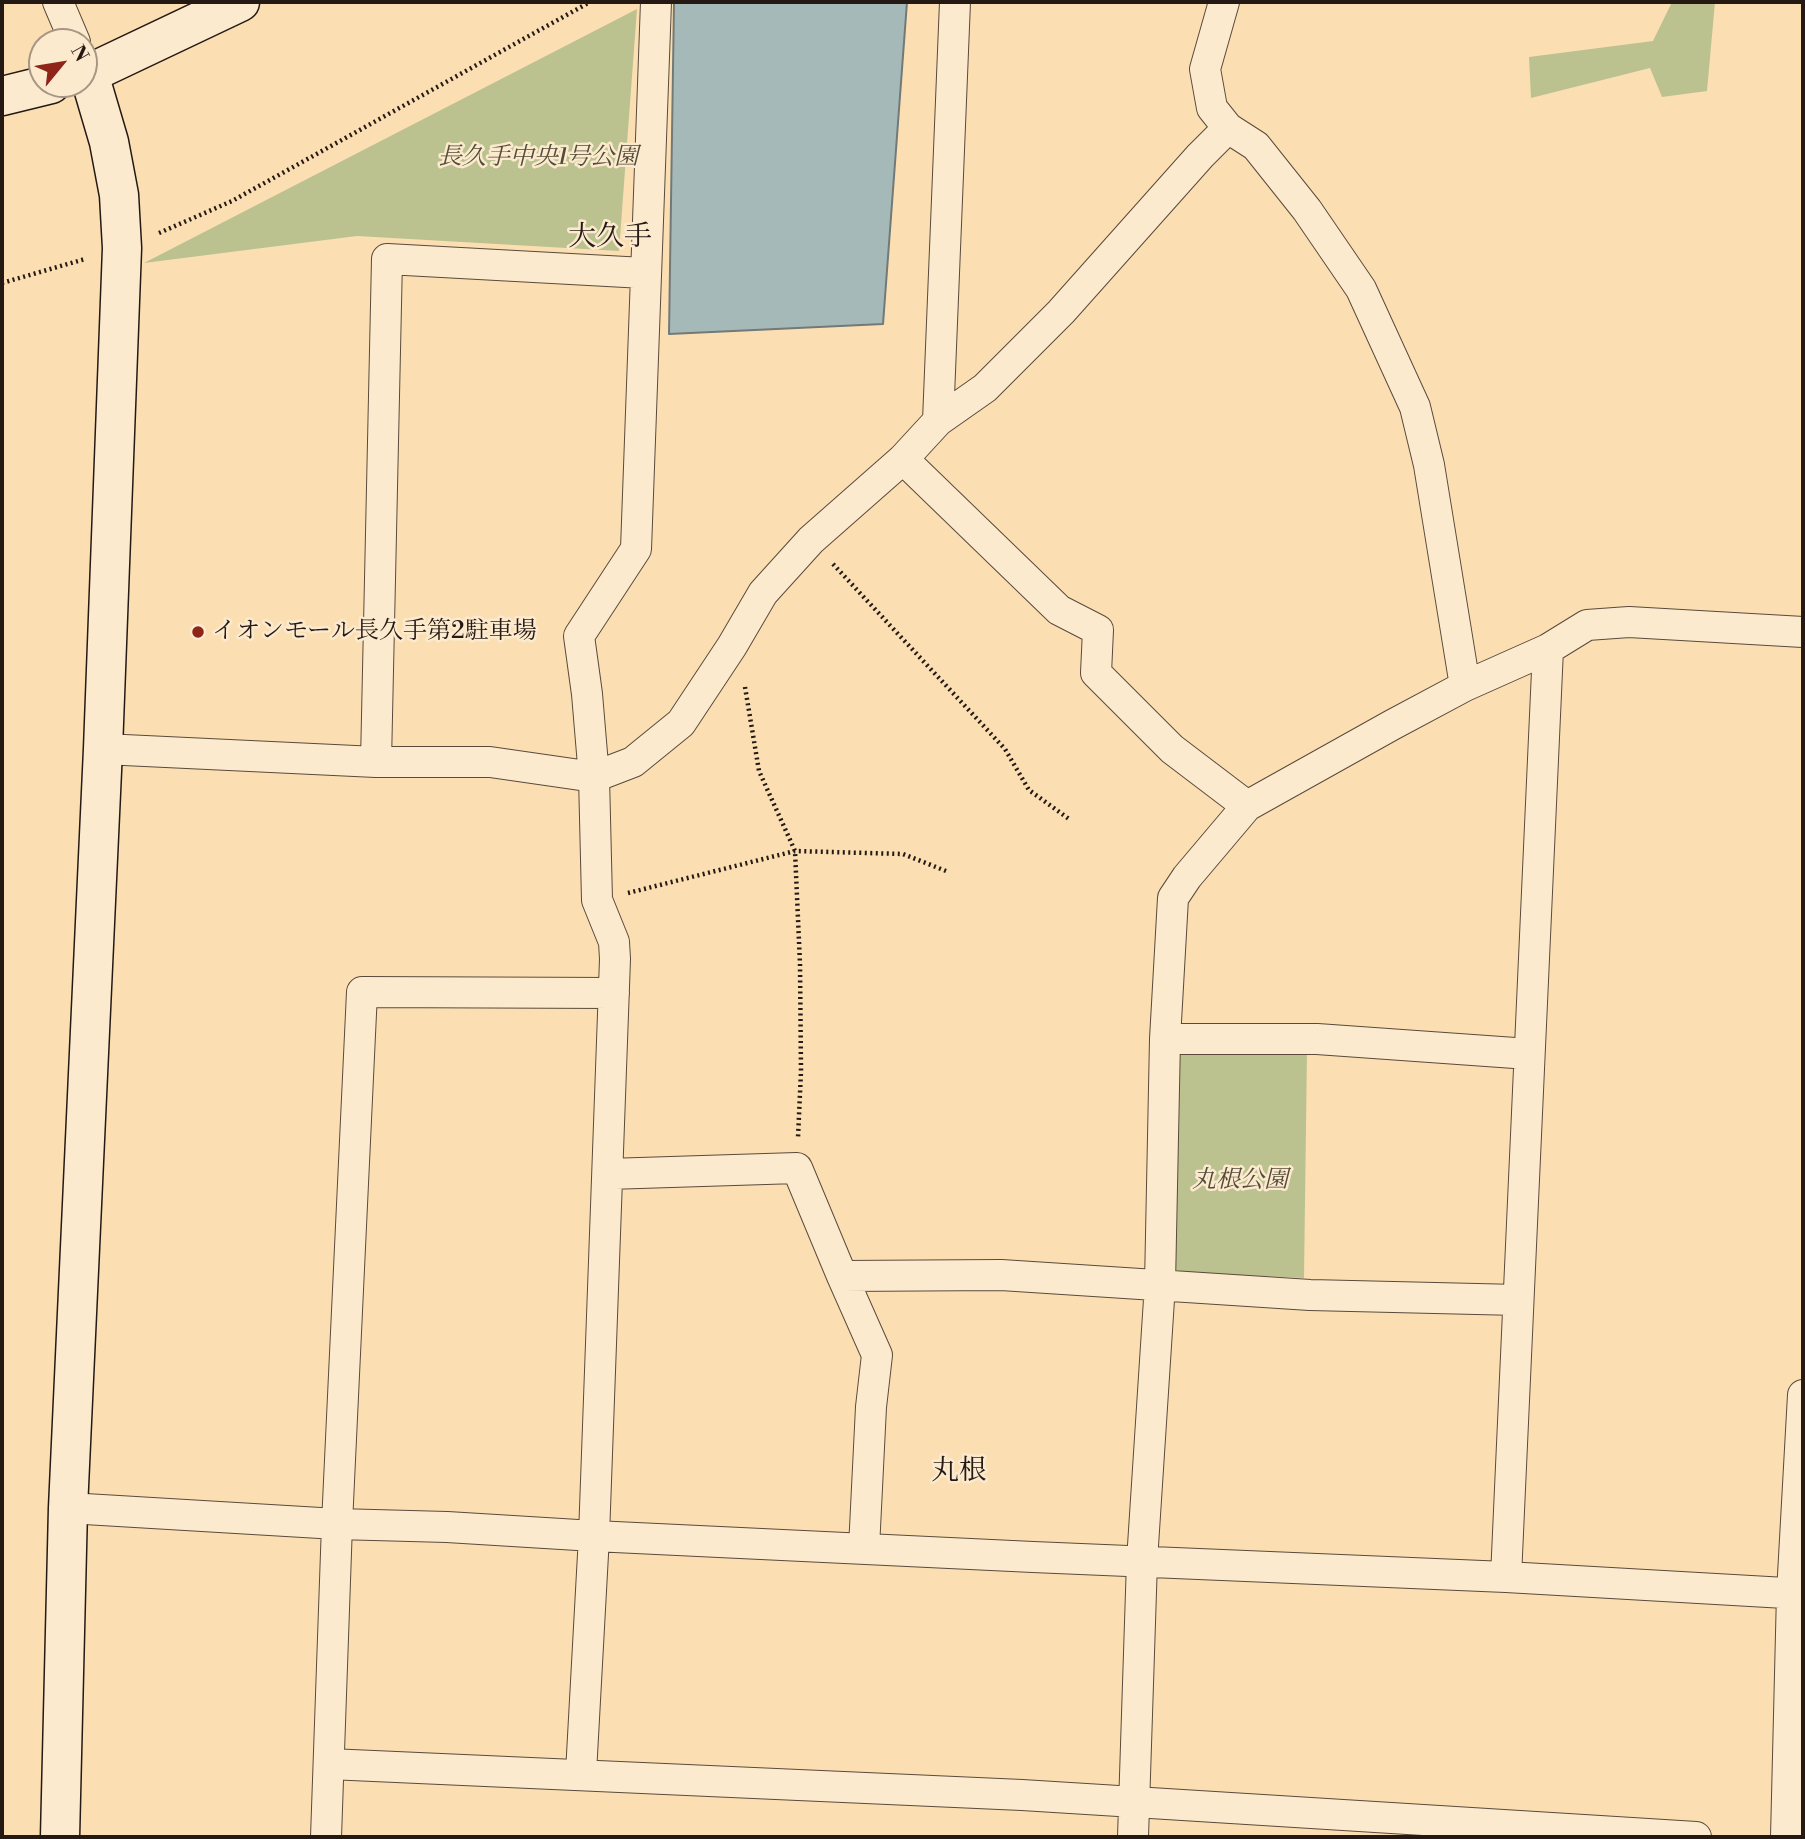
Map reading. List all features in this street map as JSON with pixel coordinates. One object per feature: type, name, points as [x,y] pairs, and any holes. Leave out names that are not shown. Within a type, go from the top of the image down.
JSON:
[{"type":"street","points":[[58,2],[69,28]]},
{"type":"street","points":[[98,57],[240,2]]},
{"type":"street","points":[[581,1773],[594,1536],[614,942],[597,900],[594,777],[579,636],[636,549],[656,2]]},
{"type":"street","points":[[938,421],[955,2]]},
{"type":"street","points":[[1224,2],[1205,69],[1212,108],[1228,128],[1256,146],[1307,210],[1360,289],[1415,407],[1429,465],[1465,686]]},
{"type":"street","points":[[2,96],[28,90]]},
{"type":"street","points":[[60,1837],[68,1508],[103,749],[122,248],[119,195],[109,142],[95,98]]},
{"type":"street","points":[[103,749],[376,762],[490,762],[594,777],[633,762],[681,723],[764,593],[811,540],[904,459],[938,421],[985,387],[1061,312],[1228,128]]},
{"type":"street","points":[[376,762],[387,260],[644,273]]},
{"type":"street","points":[[904,459],[1059,610],[1098,629],[1096,673],[1172,750],[1247,806]]},
{"type":"street","points":[[1133,1837],[1142,1561],[1160,1284],[1164,1039],[1173,898],[1187,877],[1247,806],[1465,686],[1548,649],[1587,625],[1629,622],[1803,632]]},
{"type":"street","points":[[1506,1577],[1548,649]]},
{"type":"street","points":[[326,1837],[337,1524],[362,992],[614,993]]},
{"type":"street","points":[[1164,1039],[1317,1039],[1529,1054]]},
{"type":"street","points":[[608,1174],[797,1168],[877,1355],[871,1407],[863,1548]]},
{"type":"street","points":[[842,1276],[1001,1275],[1310,1295],[1518,1300]]},
{"type":"street","points":[[1786,1837],[1798,1593],[1803,1395]]},
{"type":"street","points":[[68,1508],[337,1524],[1506,1577],[1798,1593]]},
{"type":"street","points":[[329,1764],[581,1773],[1696,1837]]},
{"type":"path","points":[[2,284],[122,248],[232,201],[590,2]]},
{"type":"path","points":[[811,540],[1005,749],[1029,790],[1069,819]]},
{"type":"path","points":[[732,646],[747,695],[759,771],[795,851],[801,1058],[797,1168]]},
{"type":"path","points":[[597,900],[795,851],[903,854],[946,871]]},
{"type":"green space","points":[[1672,2],[1715,2],[1707,91],[1662,97],[1650,68],[1531,98],[1529,57],[1653,41]]},
{"type":"green space","name":"長久手中央1号公園","points":[[637,9],[619,251],[357,236],[144,263]]},
{"type":"green space","name":"丸根公園","points":[[1179,1046],[1307,1051],[1304,1278],[1171,1272]]},
{"type":"shaded area","points":[[674,2],[907,2],[883,324],[669,334]]},
{"type":"place","name":"イオンモール長久手第2駐車場","points":[[198,632]]},
{"type":"district","name":"大久手","points":[[610,238]]},
{"type":"district","name":"丸根","points":[[959,1472]]}]
